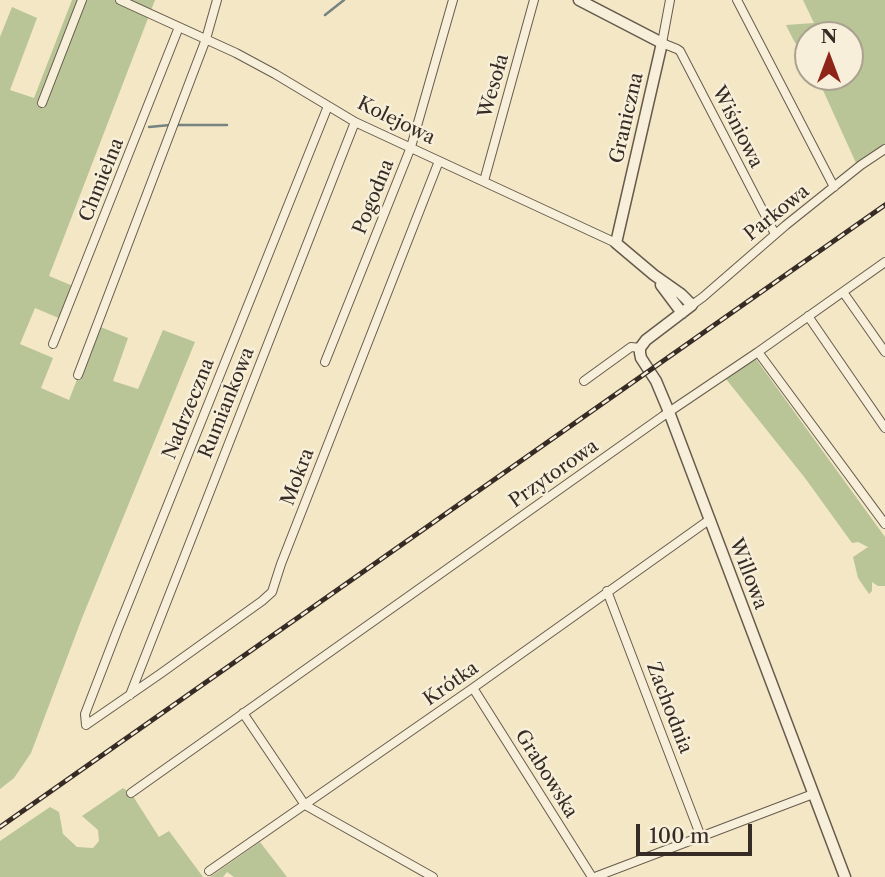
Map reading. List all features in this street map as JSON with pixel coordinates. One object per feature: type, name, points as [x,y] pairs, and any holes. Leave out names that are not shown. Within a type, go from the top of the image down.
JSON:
[{"type":"street","points":[[42,103],[82,0]]},
{"type":"street","name":"Kolejowa","points":[[120,0],[275,74],[355,122],[617,243],[692,305]]},
{"type":"street","points":[[78,375],[206,39],[217,0]]},
{"type":"street","name":"Pogodna","points":[[325,362],[411,148],[453,0]]},
{"type":"street","name":"Wesoła","points":[[484,181],[534,0]]},
{"type":"street","points":[[579,0],[662,43]]},
{"type":"street","name":"Graniczna","points":[[617,243],[670,0]]},
{"type":"street","points":[[737,0],[834,187]]},
{"type":"street","name":"Chmielna","points":[[53,344],[179,27]]},
{"type":"street","name":"Wiśniowa","points":[[662,43],[680,51],[775,234]]},
{"type":"street","name":"Nadrzeczna","points":[[86,725],[85,715],[112,644],[328,106]]},
{"type":"street","name":"Rumiankowa","points":[[130,695],[355,122]]},
{"type":"street","name":"Parkowa","points":[[692,305],[775,234],[885,149]]},
{"type":"street","name":"Mokra","points":[[86,725],[272,592],[439,161]]},
{"type":"street","name":"Przytorowa","points":[[131,793],[668,412],[885,262]]},
{"type":"street","name":"Kolejowa","points":[[654,275],[682,313]]},
{"type":"street","points":[[843,292],[885,352]]},
{"type":"street","points":[[584,381],[631,347],[640,348],[646,340],[692,305]]},
{"type":"street","points":[[808,316],[885,428]]},
{"type":"street","name":"Willowa","points":[[640,348],[641,358],[656,381],[845,877]]},
{"type":"street","points":[[758,352],[885,524]]},
{"type":"street","name":"Krótka","points":[[209,871],[709,520]]},
{"type":"street","name":"Zachodnia","points":[[607,591],[701,837]]},
{"type":"street","name":"Grabowska","points":[[472,688],[593,877]]},
{"type":"street","points":[[243,713],[304,806],[433,877]]},
{"type":"street","points":[[593,877],[813,794]]},
{"type":"green space","points":[[72,0],[155,0],[49,276],[73,286],[61,319],[35,308],[20,344],[53,358],[41,388],[69,400],[98,326],[128,338],[113,381],[138,389],[163,330],[195,342],[82,618],[31,753],[14,778],[0,789],[0,37],[12,7],[37,18],[10,90],[34,98]]},
{"type":"green space","points":[[803,0],[885,0],[885,145],[856,163],[823,91],[864,91],[864,21],[813,21]]},
{"type":"green space","points":[[794,24],[794,41],[786,25]]},
{"type":"green space","points":[[756,359],[885,537],[885,586],[872,582],[872,591],[869,594],[858,578],[853,557],[868,547],[858,542],[852,543],[805,478],[726,379]]},
{"type":"green space","points":[[123,788],[131,793],[159,837],[169,831],[203,877],[0,877],[0,841],[50,807],[59,812],[63,834],[77,847],[93,848],[99,841],[98,830],[82,816]]},
{"type":"green space","points":[[260,842],[287,877],[234,877],[227,872],[223,877],[210,877]]},
{"type":"waterway","points":[[325,15],[344,0]]},
{"type":"waterway","points":[[149,127],[170,125]]},
{"type":"waterway","points":[[177,125],[227,125]]},
{"type":"railway","points":[[0,827],[885,205]]}]
